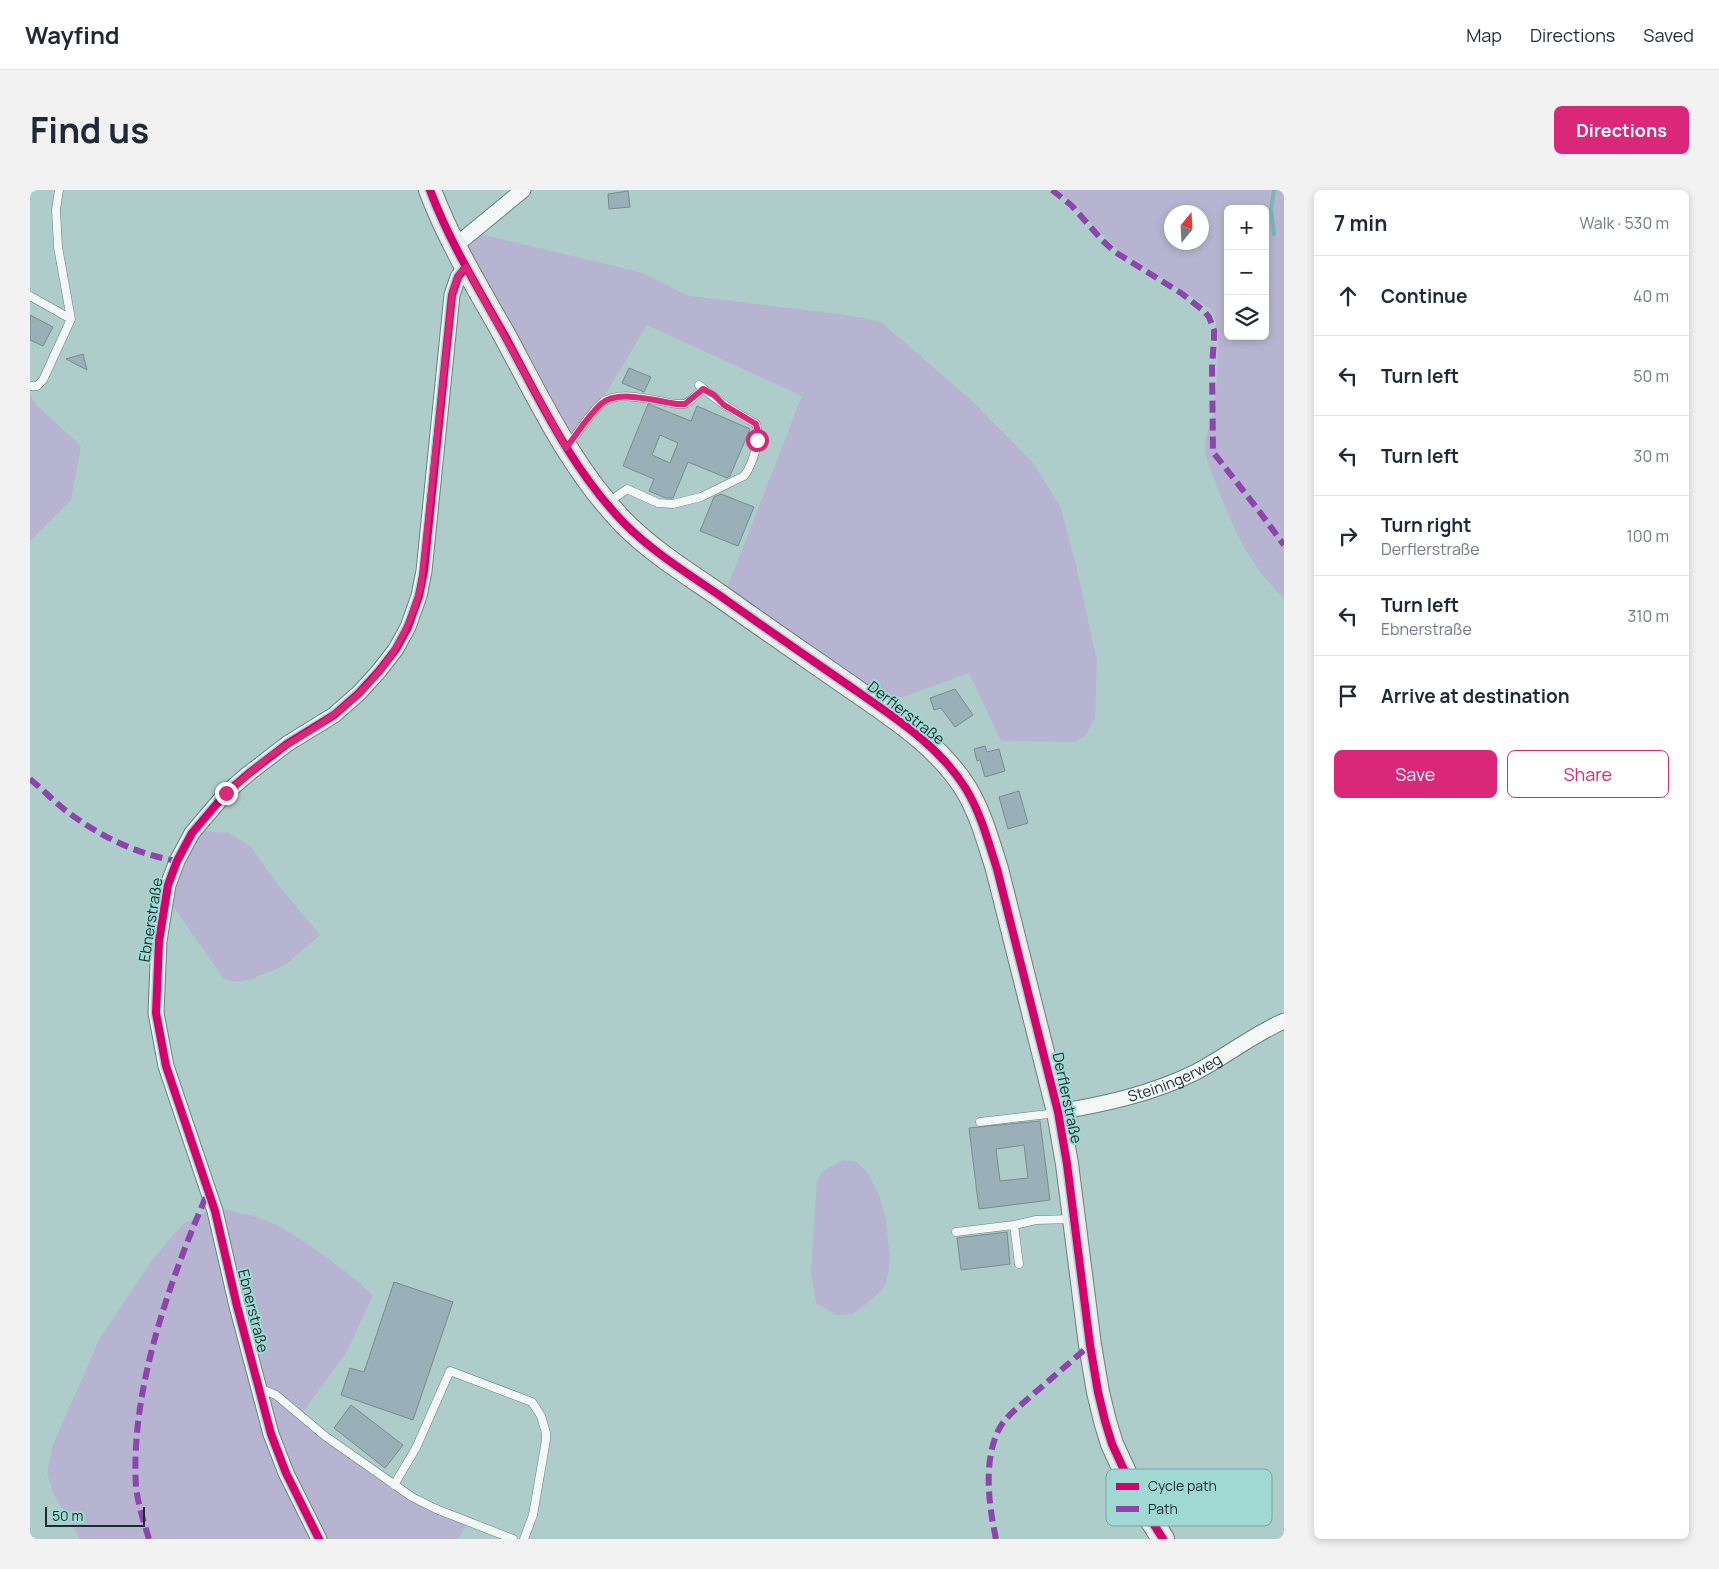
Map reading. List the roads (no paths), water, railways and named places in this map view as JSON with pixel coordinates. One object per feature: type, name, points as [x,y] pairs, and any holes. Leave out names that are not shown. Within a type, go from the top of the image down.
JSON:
[{"type":"street","name":"Derflerstraße","points":[[430,190],[466,267],[566,448],[606,503],[626,524],[666,558],[899,721],[940,756],[965,787],[981,818],[992,852],[1058,1112],[1098,1392],[1105,1421],[1123,1469]]},
{"type":"street","points":[[455,246],[523,190]]},
{"type":"street","name":"Ebnerstraße","points":[[319,1539],[277,1450],[268,1425],[215,1211],[170,1080],[161,1046],[156,998],[159,941],[165,899],[173,869],[192,833],[226,793],[270,756],[320,724],[359,693],[387,662],[404,635],[415,607],[424,571],[452,295],[458,277],[466,267]]},
{"type":"street","name":"Steiningerweg","points":[[1058,1112],[1102,1104],[1171,1083],[1210,1064],[1284,1021]]},
{"type":"street","name":"Derflerstraße","points":[[1155,1526],[1163,1539]]},
{"type":"lane","points":[[30,386],[38,386],[43,380],[71,319],[58,247],[56,210],[59,190]]},
{"type":"lane","points":[[30,296],[71,319]]},
{"type":"lane","points":[[566,448],[601,404],[610,398],[628,396],[685,404],[701,387],[714,395],[724,405],[756,424],[758,428],[757,440],[752,461],[744,476],[701,497],[673,504],[658,503],[627,488],[606,503]]},
{"type":"lane","points":[[980,1122],[1058,1112]]},
{"type":"lane","points":[[956,1232],[1014,1225],[1036,1220],[1074,1218]]},
{"type":"lane","points":[[1014,1225],[1019,1264]]},
{"type":"lane","points":[[394,1485],[416,1448],[450,1371],[532,1402],[541,1416],[546,1440],[533,1515],[524,1539]]},
{"type":"lane","points":[[259,1388],[276,1395],[325,1436],[421,1503],[514,1539]]},
{"type":"waterway","points":[[1274,190],[1271,210],[1274,234]]}]
